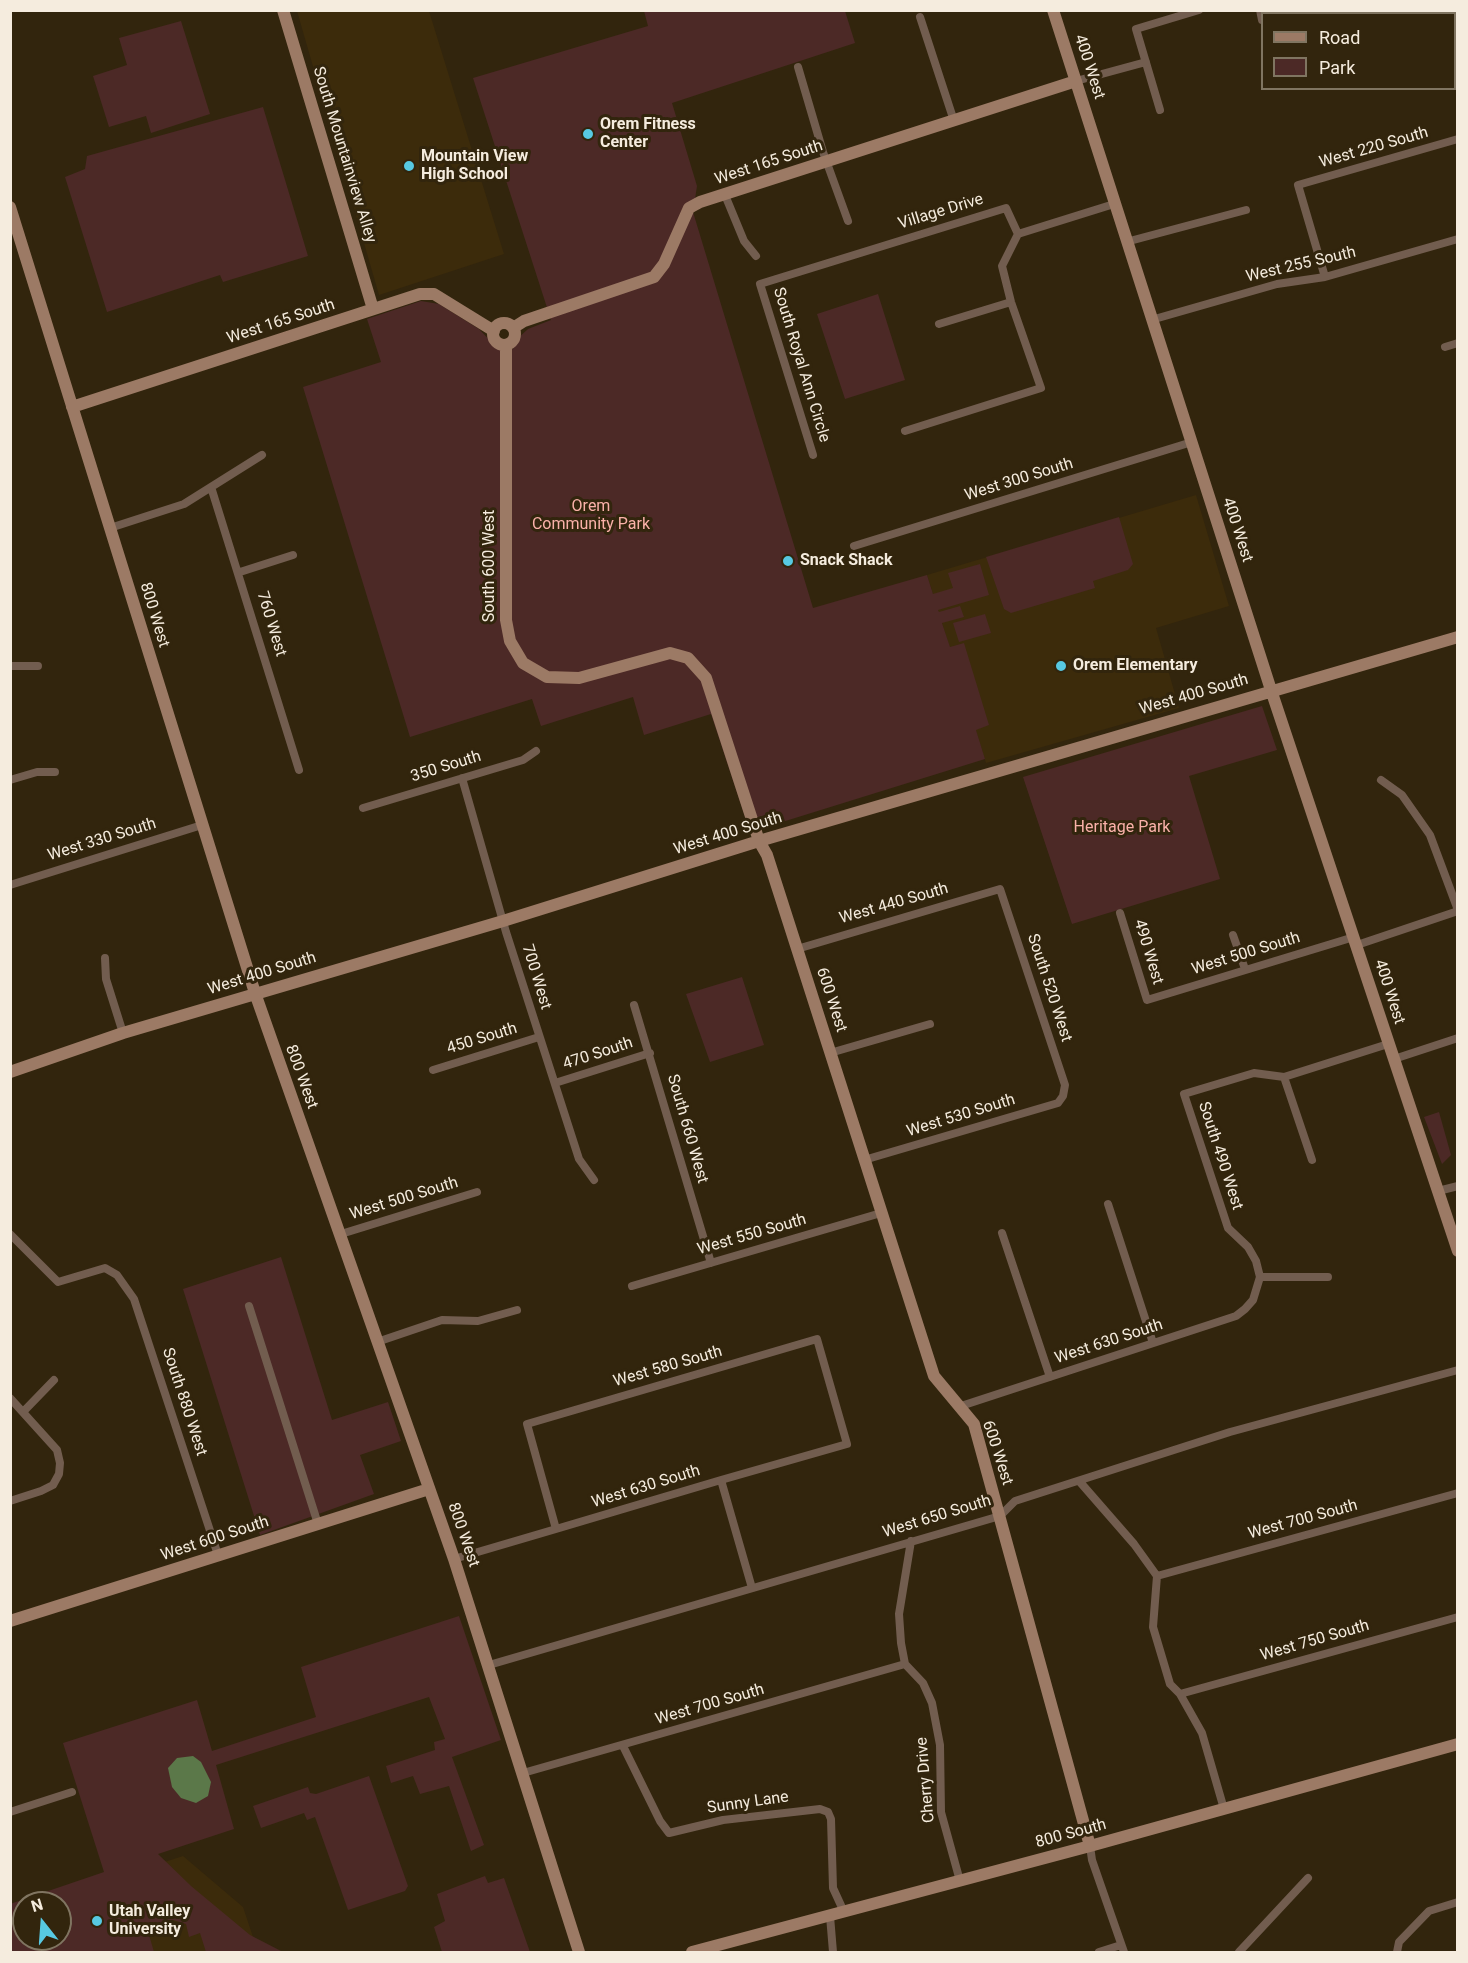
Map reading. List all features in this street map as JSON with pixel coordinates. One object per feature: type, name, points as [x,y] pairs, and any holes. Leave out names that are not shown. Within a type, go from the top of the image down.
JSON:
[{"type":"street","name":"South Mountainview Alley","points":[[283,10],[373,309]]},
{"type":"street","name":"400 West","points":[[1053,10],[1150,320],[1458,1251]]},
{"type":"street","points":[[1160,110],[1136,29],[1199,10]]},
{"type":"street","points":[[920,16],[954,121]]},
{"type":"street","points":[[1076,81],[1146,62]]},
{"type":"street","points":[[798,67],[823,152],[848,220]]},
{"type":"street","name":"West 165 South","points":[[494,331],[503,323],[513,328],[524,321],[634,286],[654,277],[664,264],[689,208],[1076,81]]},
{"type":"street","name":"West 220 South","points":[[1325,277],[1299,185],[1458,139]]},
{"type":"street","points":[[725,195],[744,241],[756,256]]},
{"type":"street","points":[[905,430],[1041,388],[1011,302],[1002,266],[1017,234],[1114,204]]},
{"type":"street","name":"800 West","points":[[10,207],[16,244],[72,407],[255,993],[454,1559],[579,1953]]},
{"type":"street","name":"Village Drive","points":[[760,284],[1006,208],[1017,234]]},
{"type":"street","points":[[1126,242],[1246,210]]},
{"type":"street","name":"West 255 South","points":[[1150,320],[1277,284],[1325,277],[1458,238]]},
{"type":"street","name":"South Royal Ann Circle","points":[[760,284],[813,455]]},
{"type":"street","name":"West 165 South","points":[[72,407],[420,294],[434,294],[494,331]]},
{"type":"street","points":[[939,324],[1011,302]]},
{"type":"street","points":[[506,345],[514,340],[513,328]]},
{"type":"street","name":"West 165 South","points":[[494,331],[495,340],[506,345]]},
{"type":"street","points":[[1445,346],[1458,343]]},
{"type":"street","name":"South 600 West","points":[[506,345],[506,620],[513,650],[523,663],[541,674],[566,680],[662,653],[682,655],[694,662],[706,678],[759,841]]},
{"type":"street","name":"West 300 South","points":[[854,546],[1192,442]]},
{"type":"street","points":[[110,528],[184,504],[262,454]]},
{"type":"street","name":"760 West","points":[[211,487],[240,572],[299,770]]},
{"type":"street","points":[[240,572],[293,555]]},
{"type":"street","name":"West 400 South","points":[[10,1072],[123,1033],[503,921],[759,841],[1271,690],[1458,638]]},
{"type":"street","points":[[10,666],[38,666]]},
{"type":"street","name":"350 South","points":[[363,808],[523,760],[536,751]]},
{"type":"street","points":[[10,780],[37,772],[55,772]]},
{"type":"street","name":"700 West","points":[[462,778],[503,921],[579,1159],[594,1179]]},
{"type":"street","points":[[1381,780],[1402,795],[1430,835],[1458,911]]},
{"type":"street","name":"West 330 South","points":[[10,885],[202,825]]},
{"type":"street","name":"600 West","points":[[759,841],[767,855],[934,1376],[974,1424],[1092,1860],[1123,1949]]},
{"type":"street","name":"West 440 South","points":[[797,949],[1000,889]]},
{"type":"street","name":"South 520 West","points":[[1000,889],[1065,1086],[1063,1096]]},
{"type":"street","name":"West 500 South","points":[[1147,1000],[1245,969],[1356,941],[1458,911]]},
{"type":"street","name":"490 West","points":[[1120,913],[1147,1000]]},
{"type":"street","points":[[1233,935],[1245,969]]},
{"type":"street","points":[[105,958],[106,979],[123,1033]]},
{"type":"street","name":"South 660 West","points":[[634,1005],[711,1263]]},
{"type":"street","points":[[830,1053],[930,1024]]},
{"type":"street","name":"450 South","points":[[433,1070],[539,1037]]},
{"type":"street","points":[[1394,1059],[1458,1038]]},
{"type":"street","points":[[1312,1160],[1284,1077],[1388,1044]]},
{"type":"street","name":"470 South","points":[[555,1083],[650,1053]]},
{"type":"street","name":"South 490 West","points":[[1260,1277],[1256,1261],[1248,1247],[1228,1228],[1184,1094],[1254,1073],[1284,1077]]},
{"type":"street","name":"West 530 South","points":[[864,1160],[1058,1103],[1063,1096]]},
{"type":"street","points":[[1438,1191],[1458,1186]]},
{"type":"street","name":"West 500 South","points":[[341,1234],[477,1192]]},
{"type":"street","points":[[1107,1204],[1153,1343]]},
{"type":"street","name":"West 550 South","points":[[632,1287],[881,1213]]},
{"type":"street","points":[[1002,1233],[1050,1377]]},
{"type":"street","name":"South 880 West","points":[[10,1234],[58,1282],[105,1268],[117,1275],[134,1299],[218,1555]]},
{"type":"street","points":[[1260,1277],[1328,1277]]},
{"type":"street","name":"West 630 South","points":[[958,1407],[1236,1316],[1253,1300],[1260,1277]]},
{"type":"street","points":[[249,1306],[318,1524]]},
{"type":"street","points":[[377,1342],[442,1320],[478,1321],[517,1310]]},
{"type":"street","name":"West 580 South","points":[[556,1529],[527,1424],[817,1339],[847,1444]]},
{"type":"street","name":"West 650 South","points":[[489,1665],[1000,1516],[1015,1501],[1230,1432],[1458,1370]]},
{"type":"street","points":[[23,1412],[54,1380]]},
{"type":"street","points":[[10,1398],[57,1450],[60,1463],[59,1474],[53,1485],[10,1501]]},
{"type":"street","name":"West 630 South","points":[[454,1559],[847,1444]]},
{"type":"street","points":[[721,1480],[752,1588]]},
{"type":"street","points":[[1080,1482],[1134,1544],[1157,1576],[1153,1628],[1170,1684],[1180,1694],[1202,1733],[1224,1809]]},
{"type":"street","name":"West 600 South","points":[[10,1621],[429,1488]]},
{"type":"street","name":"West 700 South","points":[[1157,1576],[1458,1493]]},
{"type":"street","points":[[905,1664],[899,1614],[911,1541]]},
{"type":"street","name":"West 750 South","points":[[1180,1694],[1458,1617]]},
{"type":"street","name":"West 700 South","points":[[523,1773],[905,1664]]},
{"type":"street","name":"Cherry Drive","points":[[905,1664],[923,1683],[932,1703],[940,1746],[941,1812],[960,1881]]},
{"type":"street","name":"800 South","points":[[699,1952],[1458,1744]]},
{"type":"street","name":"Sunny Lane","points":[[623,1746],[660,1821],[669,1833],[723,1820],[820,1809],[828,1812],[831,1819],[833,1888],[844,1912]]},
{"type":"street","points":[[10,1812],[72,1792]]},
{"type":"street","points":[[1239,1953],[1308,1878]]},
{"type":"street","points":[[1397,1953],[1399,1942],[1429,1911],[1458,1902]]},
{"type":"street","points":[[830,1916],[833,1953]]},
{"type":"street","points":[[1099,1953],[1123,1949]]},
{"type":"shaded area","name":"Mountain View High School","points":[[297,11],[429,11],[504,254],[379,295]]},
{"type":"shaded area","name":"Orem Elementary","points":[[1196,495],[1229,606],[1156,628],[1179,708],[986,763],[927,575]]},
{"type":"shaded area","points":[[193,1756],[201,1762],[211,1782],[208,1796],[196,1803],[181,1798],[172,1787],[168,1768],[177,1758]]},
{"type":"shaded area","points":[[183,1856],[243,1907],[258,1952],[11,1952],[10,1904],[12,1904],[12,1951],[72,1951],[72,1891],[62,1891],[119,1877]]},
{"type":"green space","name":"Orem Community Park","points":[[644,11],[845,11],[855,43],[672,103],[697,186],[693,212],[813,608],[927,575],[933,594],[953,588],[948,573],[980,564],[989,595],[938,610],[939,612],[960,606],[964,617],[942,623],[950,647],[964,643],[989,725],[976,730],[985,759],[750,832],[711,714],[644,735],[633,697],[541,726],[532,699],[410,737],[303,387],[381,362],[367,319],[421,301],[439,304],[479,329],[496,347],[513,349],[516,340],[528,329],[551,320],[473,78],[648,26]]},
{"type":"green space","points":[[181,21],[210,114],[151,133],[146,116],[109,127],[93,76],[127,65],[119,38]]},
{"type":"green space","points":[[263,107],[308,256],[223,282],[220,275],[107,312],[65,177],[85,169],[87,156]]},
{"type":"green space","points":[[878,294],[905,380],[845,399],[817,314]]},
{"type":"green space","points":[[1119,517],[1133,564],[1128,570],[1093,581],[1095,588],[1011,613],[1004,609],[986,557]]},
{"type":"green space","points":[[985,614],[991,633],[959,642],[953,623]]},
{"type":"green space","name":"Heritage Park","points":[[1262,706],[1277,750],[1189,776],[1220,879],[1072,924],[1023,777]]},
{"type":"green space","points":[[742,977],[764,1045],[710,1062],[686,994]]},
{"type":"green space","points":[[1439,1112],[1451,1155],[1442,1164],[1424,1117]]},
{"type":"green space","points":[[281,1257],[332,1420],[388,1402],[401,1441],[360,1455],[374,1494],[260,1535],[183,1289]]},
{"type":"green space","points":[[459,1616],[501,1740],[452,1757],[484,1845],[471,1851],[449,1786],[420,1794],[413,1776],[391,1783],[386,1766],[435,1750],[434,1742],[445,1739],[429,1697],[216,1765],[234,1829],[158,1854],[191,1886],[250,1935],[283,1952],[206,1952],[200,1933],[189,1937],[186,1924],[173,1920],[147,1928],[154,1952],[11,1952],[10,1904],[12,1903],[12,1951],[72,1951],[72,1891],[48,1891],[104,1872],[63,1743],[197,1700],[212,1751],[316,1717],[301,1667]]},
{"type":"green space","points":[[369,1776],[408,1886],[405,1891],[348,1910],[315,1817],[307,1820],[304,1813],[261,1828],[253,1806],[308,1787],[310,1793],[316,1794]]},
{"type":"green space","points":[[485,1876],[488,1883],[504,1878],[530,1952],[442,1952],[434,1927],[445,1921],[437,1894]]},
{"type":"place","name":"Orem Fitness Center","points":[[588,134]]},
{"type":"place","name":"Mountain View High School","points":[[409,166]]},
{"type":"place","name":"Snack Shack","points":[[788,561]]},
{"type":"place","name":"Orem Elementary","points":[[1061,666]]},
{"type":"place","name":"Utah Valley University","points":[[97,1921]]}]
